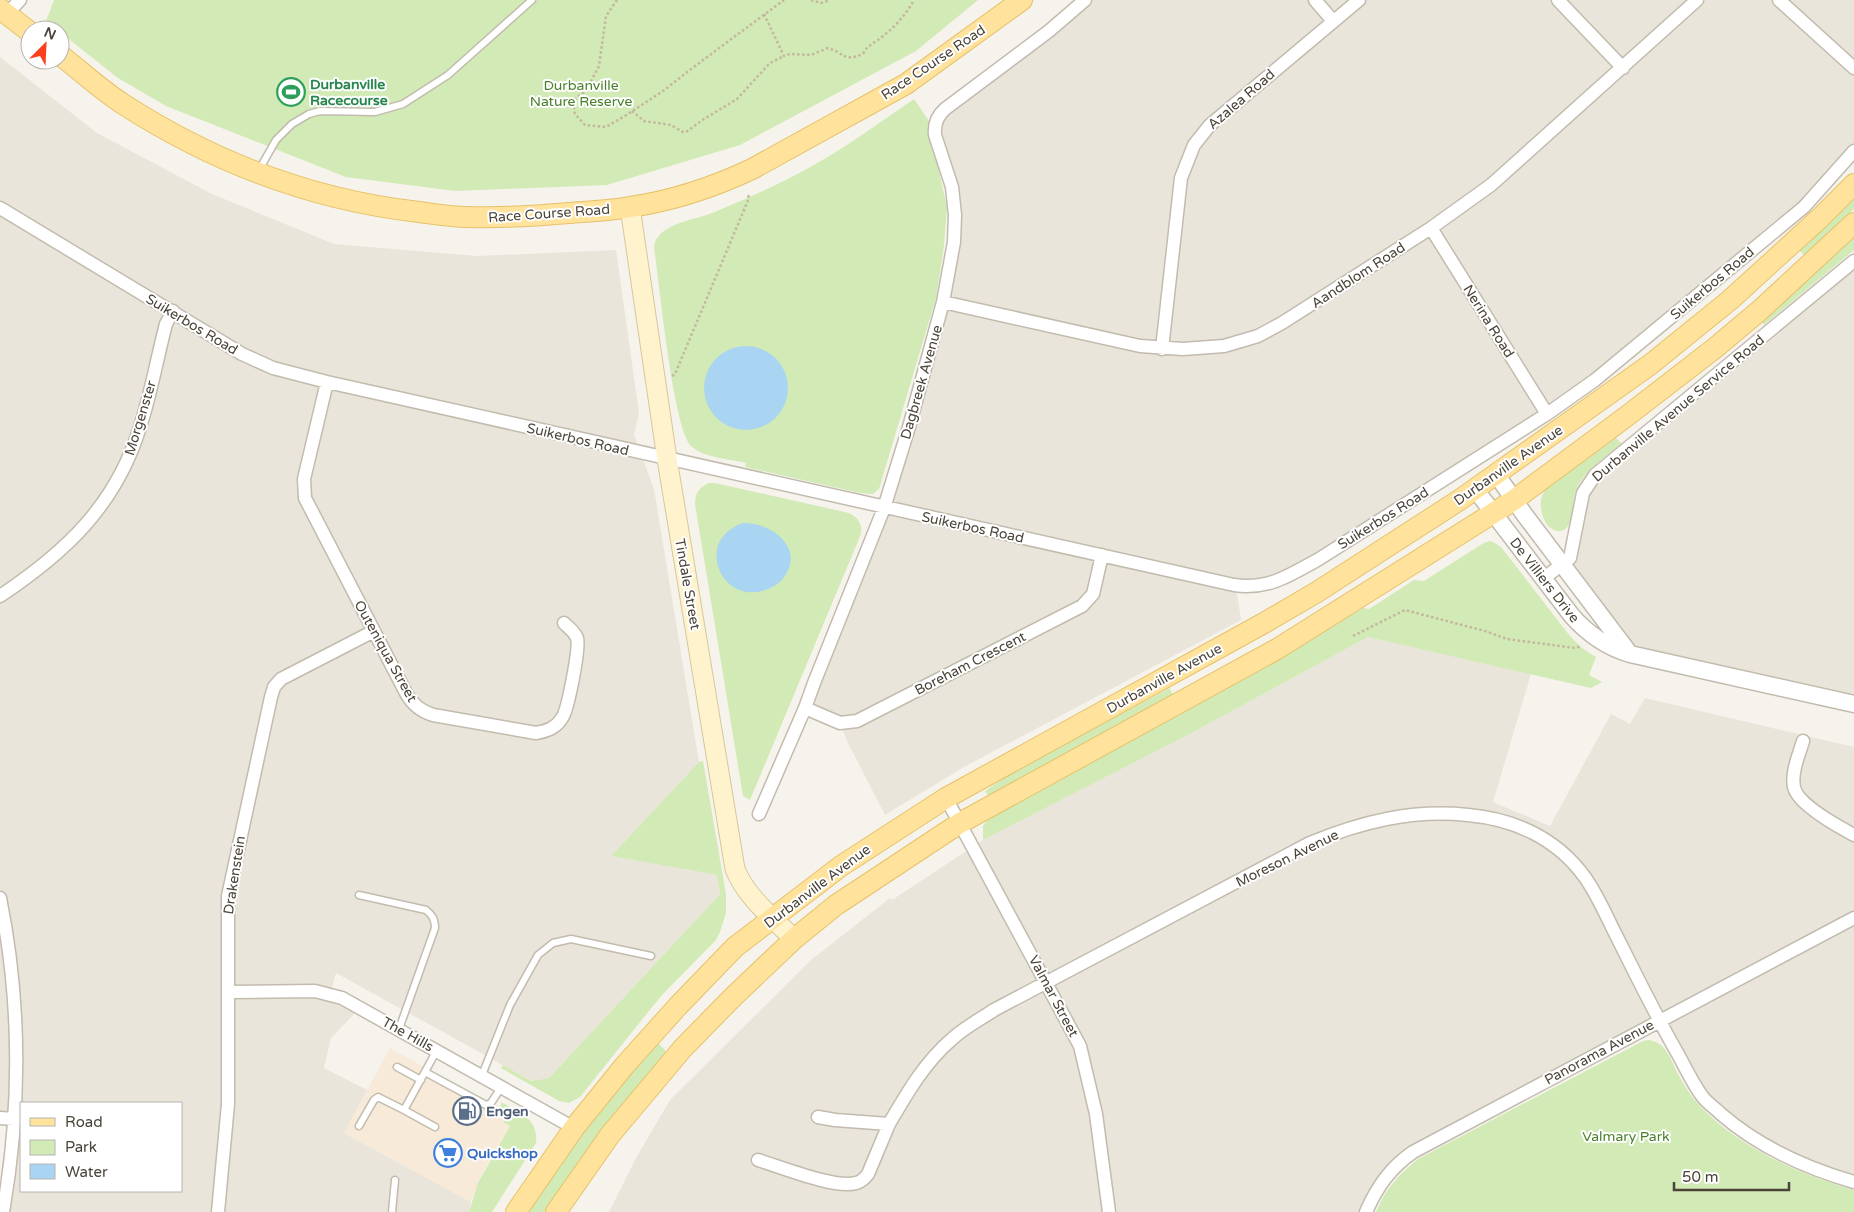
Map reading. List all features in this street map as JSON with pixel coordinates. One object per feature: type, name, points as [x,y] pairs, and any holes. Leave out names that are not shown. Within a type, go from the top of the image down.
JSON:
[{"type":"main road","name":"Race Course Road","points":[[70,63],[121,103],[152,122],[204,150],[257,174],[319,194],[386,208],[466,217],[520,218],[630,207],[699,190],[752,169],[906,84],[1022,0]]},
{"type":"main road","points":[[9,8],[20,21]]},
{"type":"main road","name":"Durbanville Avenue","points":[[516,1212],[574,1128],[625,1065],[735,947],[841,866],[946,798],[1264,623],[1317,592],[1475,489],[1651,364],[1737,294],[1854,184]]},
{"type":"main road","name":"Tindale Street","points":[[630,207],[667,459],[735,869],[744,887],[794,939]]},
{"type":"main road","name":"Durbanville Avenue","points":[[556,1212],[610,1135],[663,1071],[711,1019],[794,939],[857,890],[960,823],[1277,649],[1514,500],[1714,348],[1780,292],[1854,223]]},
{"type":"street","name":"Dagbreek Avenue","points":[[759,814],[805,708],[884,508],[943,302],[954,242],[955,215],[952,187],[935,135],[934,129],[938,117],[945,109],[1049,31],[1086,0]]},
{"type":"street","points":[[1315,0],[1333,21]]},
{"type":"street","name":"Azalea Road","points":[[1162,348],[1180,184],[1184,166],[1191,150],[1210,124],[1359,0]]},
{"type":"street","points":[[1558,0],[1623,68]]},
{"type":"street","name":"Aandblom Road","points":[[943,302],[1140,346],[1211,348],[1241,342],[1258,336],[1282,323],[1431,228],[1491,185],[1697,0]]},
{"type":"street","points":[[1779,0],[1854,68]]},
{"type":"street","name":"Suikerbos Road","points":[[0,208],[255,360],[273,368],[327,382],[884,508],[1102,555],[1234,586],[1255,587],[1274,582],[1319,559],[1547,414],[1596,380],[1804,207],[1854,151]]},
{"type":"street","name":"Nerina Road","points":[[1431,228],[1547,414]]},
{"type":"street","name":"Durbanville Avenue Service Road","points":[[1543,579],[1570,558],[1583,493],[1591,480],[1854,261]]},
{"type":"street","name":"Morgenster","points":[[0,596],[40,569],[69,543],[89,521],[115,483],[140,429],[166,324],[173,311]]},
{"type":"street","name":"Outeniqua Street","points":[[327,382],[304,479],[304,492],[308,504],[410,700],[420,710],[433,715],[536,733],[550,729],[557,725],[566,713],[578,644],[574,632],[564,623]]},
{"type":"street","name":"De Villiers Drive","points":[[1496,474],[1630,654]]},
{"type":"street","name":"De Villiers Drive","points":[[1475,489],[1572,616],[1589,633],[1615,649],[1630,654],[1854,704]]},
{"type":"street","name":"Boreham Crescent","points":[[805,708],[840,723],[858,721],[996,650],[1086,603],[1095,589],[1102,555]]},
{"type":"street","name":"Drakenstein","points":[[218,1212],[228,1104],[228,896],[274,687],[281,679],[374,631]]},
{"type":"street","points":[[1803,741],[1794,772],[1796,793],[1808,806],[1854,835]]},
{"type":"street","name":"Valmar Street","points":[[946,798],[1080,1046],[1096,1114],[1109,1212]]},
{"type":"street","name":"Moreson Avenue","points":[[758,1160],[821,1180],[856,1183],[866,1177],[889,1124],[911,1087],[932,1060],[953,1038],[994,1010],[1310,843],[1360,824],[1386,818],[1443,813],[1501,819],[1532,831],[1560,850],[1584,876],[1593,891],[1659,1020],[1702,1097],[1729,1120],[1765,1146],[1788,1158],[1854,1182]]},
{"type":"street","points":[[0,898],[10,956],[16,1039],[14,1119],[2,1212]]},
{"type":"street","name":"Panorama Avenue","points":[[1366,1212],[1374,1194],[1386,1175],[1413,1152],[1854,918]]},
{"type":"street","name":"The Hills","points":[[228,992],[315,991],[325,992],[349,1001],[574,1128]]},
{"type":"street","points":[[818,1117],[889,1124]]},
{"type":"street","points":[[0,1118],[14,1119]]},
{"type":"lane","points":[[257,174],[276,140],[292,124],[309,114],[320,111],[375,112],[403,104],[448,75],[532,0]]},
{"type":"lane","points":[[359,895],[426,910],[430,913],[435,923],[435,928],[399,1029]]},
{"type":"lane","points":[[482,1075],[510,1005],[532,964],[545,948],[560,940],[571,939],[651,956]]},
{"type":"lane","points":[[404,1110],[437,1050]]},
{"type":"lane","points":[[397,1067],[421,1080]]},
{"type":"lane","points":[[425,1072],[486,1105],[491,1102],[502,1086]]},
{"type":"lane","points":[[359,1126],[374,1100],[378,1097],[435,1127]]},
{"type":"lane","points":[[392,1212],[395,1180]]},
{"type":"path","points":[[618,0],[606,16],[599,66],[586,89],[572,101],[575,114],[585,125],[606,127],[632,111],[663,91],[784,0]]},
{"type":"path","points":[[811,0],[821,3],[830,0]]},
{"type":"path","points":[[632,111],[644,121],[671,125],[686,132],[737,99],[770,63],[784,56],[790,54],[812,56],[828,48],[839,52],[846,58],[863,54],[867,46],[883,37],[906,13],[914,0]]},
{"type":"path","points":[[764,14],[784,56]]},
{"type":"path","points":[[672,376],[675,374],[694,330],[749,198],[748,195]]},
{"type":"path","points":[[1354,636],[1405,610],[1507,639],[1575,648],[1583,646]]},
{"type":"shaded area","points":[[1084,0],[1854,0],[1854,152],[1804,208],[1595,380],[1292,575],[1236,586],[1241,620],[964,767],[885,815],[840,724],[804,709],[907,429],[955,228],[935,122]]},
{"type":"shaded area","points":[[0,57],[97,133],[212,194],[334,244],[477,256],[616,250],[639,413],[634,435],[654,489],[699,762],[611,856],[717,875],[720,894],[549,1078],[532,1081],[336,973],[330,995],[360,1008],[331,1038],[324,1068],[367,1090],[344,1133],[471,1202],[469,1212],[1,1212],[13,1118],[0,1117]]},
{"type":"shaded area","points":[[1854,262],[1854,703],[1631,653],[1563,564],[1588,485]]},
{"type":"shaded area","points":[[1368,637],[1531,674],[1493,802],[1550,826],[1611,714],[1630,724],[1645,698],[1854,747],[1854,1184],[1812,1170],[1701,1097],[1658,1022],[1404,1159],[1368,1212],[609,1212],[636,1158],[670,1100],[811,960],[890,898],[892,900],[983,840],[1186,736]]},
{"type":"shaded area","points":[[390,1048],[506,1113],[510,1126],[482,1174],[471,1202],[344,1133]]},
{"type":"green space","name":"Durbanville Nature Reserve","points":[[54,0],[978,0],[916,51],[740,145],[607,185],[455,191],[346,177],[166,106],[118,78],[70,40],[70,20],[46,20]]},
{"type":"green space","points":[[914,99],[929,121],[930,142],[947,207],[944,246],[936,298],[879,489],[873,494],[860,493],[745,467],[746,463],[717,458],[696,450],[691,446],[684,434],[678,412],[663,320],[654,247],[657,239],[671,227],[732,205],[803,171],[852,142]]},
{"type":"green space","points":[[1854,197],[1854,209],[1805,256],[1799,250]]},
{"type":"green space","points":[[1854,237],[1854,250],[1764,325],[1762,322]]},
{"type":"green space","points":[[1616,438],[1622,444],[1596,464],[1576,490],[1568,527],[1558,531],[1547,525],[1541,508],[1541,501],[1545,490]]},
{"type":"green space","points":[[709,483],[849,513],[857,519],[861,527],[861,534],[750,800],[743,796],[695,504],[698,491]]},
{"type":"green space","points":[[1489,541],[1501,547],[1569,635],[1582,648],[1596,657],[1589,675],[1602,682],[1591,688],[1368,637],[1186,736],[983,840],[983,826],[990,816],[1235,684],[1363,608],[1369,609],[1414,580],[1424,581]]},
{"type":"green space","points":[[1170,688],[1173,696],[988,796],[985,791],[1013,772]]},
{"type":"green space","points":[[703,761],[726,894],[726,913],[720,932],[716,940],[661,996],[580,1097],[569,1103],[559,1101],[501,1068],[503,1065],[531,1081],[549,1078],[720,894],[717,875],[611,856],[699,762]]},
{"type":"green space","name":"Valmary Park","points":[[1648,1040],[1660,1044],[1664,1048],[1690,1094],[1714,1120],[1750,1146],[1790,1167],[1854,1190],[1854,1212],[1376,1212],[1393,1183],[1418,1159]]},
{"type":"green space","points":[[658,1043],[667,1052],[604,1130],[545,1212],[527,1212],[573,1145],[612,1094]]},
{"type":"green space","points":[[501,1102],[521,1113],[531,1122],[536,1135],[536,1143],[492,1212],[469,1212],[478,1183],[510,1126],[503,1122],[507,1115],[501,1108]]},
{"type":"water","points":[[746,346],[769,353],[781,365],[788,388],[781,411],[769,423],[746,430],[723,423],[711,411],[704,388],[711,365],[723,353]]},
{"type":"water","points":[[743,523],[763,526],[772,531],[781,537],[787,545],[790,554],[790,563],[784,577],[776,585],[762,591],[747,592],[734,587],[724,579],[718,567],[717,554],[720,542],[728,531]]},
{"type":"place","name":"Durbanville Racecourse","points":[[291,92]]},
{"type":"place","name":"Engen","points":[[467,1111]]},
{"type":"place","name":"Quickshop","points":[[448,1153]]}]
